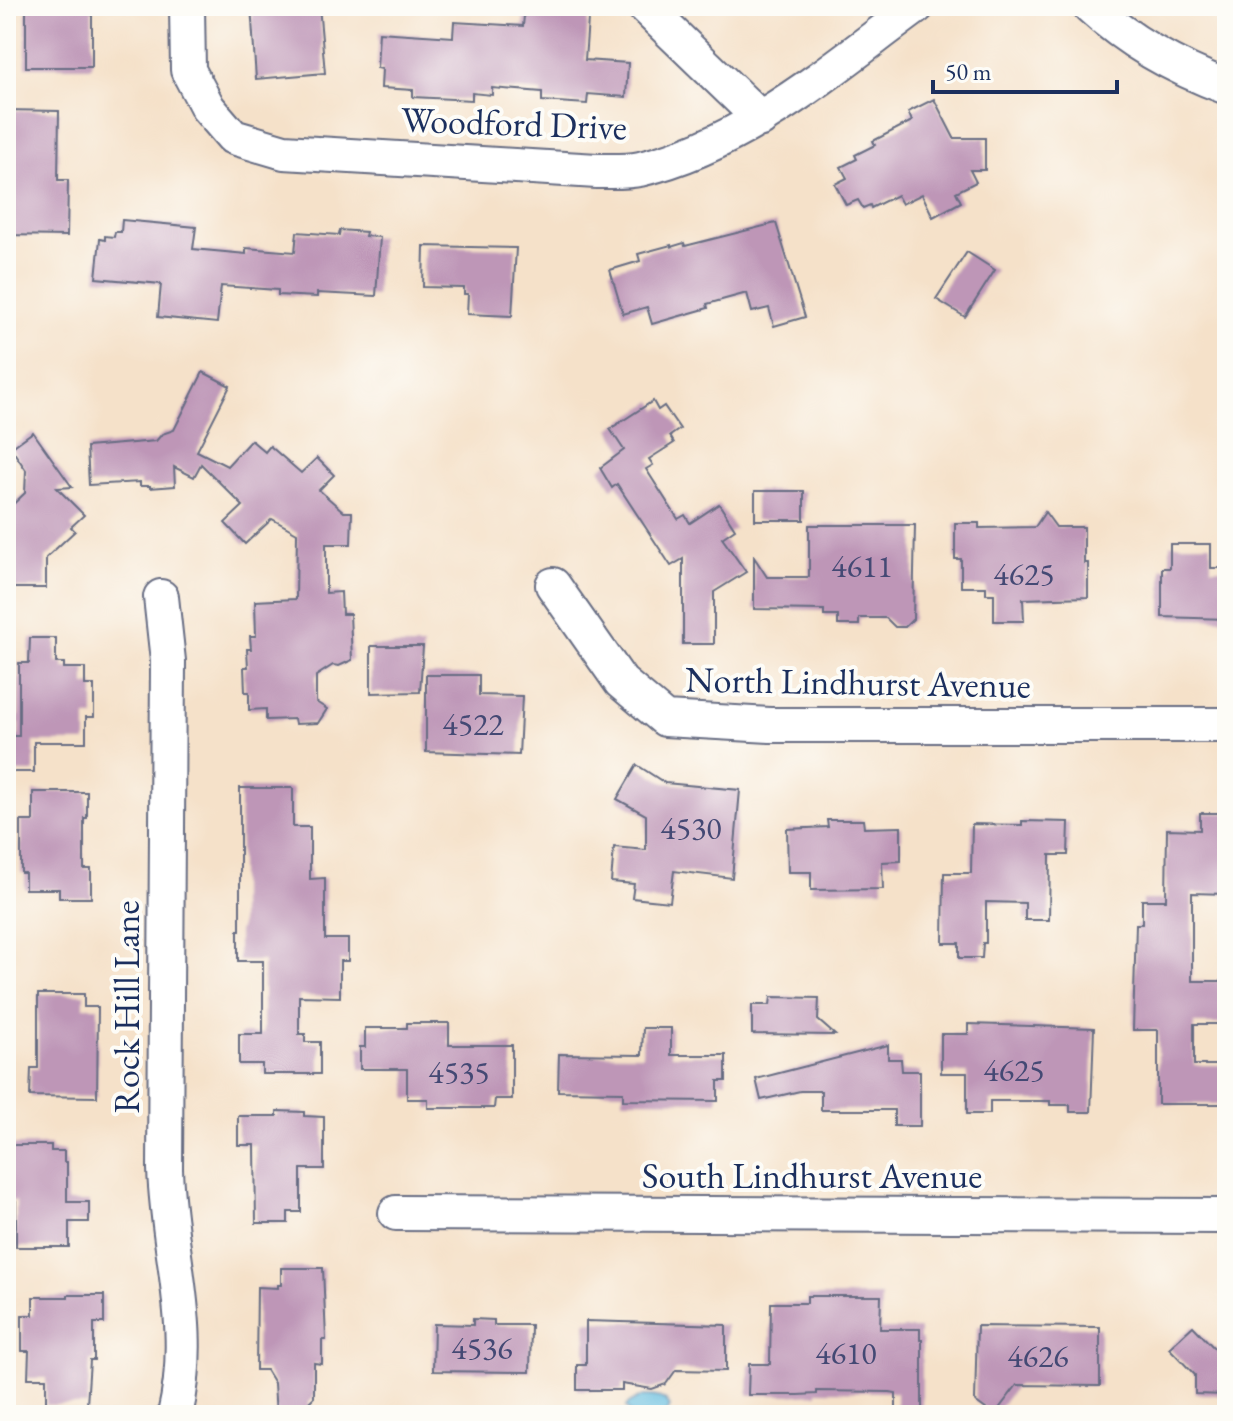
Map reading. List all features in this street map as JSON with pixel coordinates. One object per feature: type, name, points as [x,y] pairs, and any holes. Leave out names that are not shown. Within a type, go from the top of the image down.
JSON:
[{"type":"street","points":[[644,6],[761,119]]},
{"type":"street","name":"Woodford Drive","points":[[188,18],[188,70],[208,108],[233,137],[284,152],[597,171],[637,170],[688,154],[761,119],[917,6]]},
{"type":"street","points":[[1090,6],[1110,24],[1170,62],[1227,87]]},
{"type":"street","name":"North Lindhurst Avenue","points":[[553,585],[621,682],[665,719],[770,725],[1227,725]]},
{"type":"street","name":"Rock Hill Lane","points":[[161,597],[168,661],[166,1182],[185,1338],[182,1387],[175,1415]]},
{"type":"street","name":"South Lindhurst Avenue","points":[[396,1213],[1227,1216]]},
{"type":"water","points":[[643,1396],[662,1399],[670,1407],[665,1415],[632,1415],[626,1407]]},
{"type":"building","points":[[26,6],[92,6],[92,67],[26,67]]},
{"type":"building","points":[[251,6],[319,6],[325,73],[256,79]]},
{"type":"building","points":[[525,6],[589,6],[585,60],[628,63],[626,97],[588,94],[587,104],[542,101],[542,92],[492,88],[492,95],[472,93],[472,100],[413,97],[413,90],[381,88],[382,69],[377,68],[379,32],[453,37],[454,22],[523,26]]},
{"type":"building","points":[[934,99],[954,138],[985,138],[985,170],[970,170],[976,182],[956,192],[961,202],[933,217],[922,194],[902,204],[897,195],[871,208],[870,205],[863,208],[858,200],[846,205],[835,184],[847,178],[841,167],[857,159],[855,155],[875,145],[873,141],[912,121],[908,112]]},
{"type":"building","points":[[6,110],[59,111],[58,180],[68,180],[67,236],[6,235],[6,196],[13,196],[13,151],[6,151]]},
{"type":"building","points":[[122,220],[196,227],[193,249],[246,254],[246,248],[295,252],[297,232],[339,235],[340,230],[366,232],[365,236],[380,237],[376,296],[278,295],[278,290],[221,286],[217,323],[158,317],[161,284],[96,278],[100,239],[114,237],[115,232],[121,232]]},
{"type":"building","points":[[776,223],[805,317],[774,326],[769,308],[752,312],[747,293],[652,324],[647,307],[623,314],[610,270],[640,261],[638,254],[671,245],[684,243],[685,246]]},
{"type":"building","points":[[424,246],[516,248],[512,316],[467,314],[468,294],[464,294],[464,288],[423,287]]},
{"type":"building","points":[[967,252],[995,270],[965,317],[936,299]]},
{"type":"building","points":[[203,372],[230,386],[197,451],[227,466],[251,440],[265,452],[270,446],[301,473],[317,458],[334,475],[319,490],[344,512],[352,512],[351,544],[326,544],[326,593],[341,592],[342,614],[350,614],[352,660],[339,666],[333,665],[316,676],[316,702],[327,709],[318,723],[295,724],[294,719],[266,720],[266,709],[249,710],[249,692],[245,692],[247,649],[251,649],[250,636],[256,636],[255,601],[296,599],[297,533],[272,519],[245,544],[225,523],[243,506],[201,464],[194,477],[174,467],[175,486],[150,488],[140,486],[140,482],[89,485],[87,447],[156,441],[162,434],[174,430]]},
{"type":"building","points":[[653,401],[658,410],[664,406],[680,429],[670,436],[674,443],[649,459],[653,465],[646,469],[678,519],[685,515],[690,523],[719,504],[735,529],[722,538],[746,572],[714,592],[714,644],[683,644],[683,559],[671,566],[617,484],[612,488],[600,468],[624,450],[610,429]]},
{"type":"building","points":[[33,432],[72,487],[57,488],[84,515],[71,527],[75,531],[46,558],[46,588],[6,588],[6,511],[25,493],[26,470],[11,448]]},
{"type":"building","points":[[755,491],[804,491],[804,520],[755,520]]},
{"type":"building","points":[[1045,512],[1056,527],[1084,527],[1088,597],[1023,599],[1024,621],[994,621],[994,594],[986,594],[986,587],[961,587],[961,559],[955,559],[955,523],[979,523],[979,528],[1035,527]]},
{"type":"building","points":[[809,525],[915,525],[913,619],[905,627],[895,627],[886,618],[859,618],[859,625],[838,625],[838,616],[824,616],[824,610],[754,609],[754,557],[767,577],[809,577]]},
{"type":"building","points":[[1170,544],[1211,544],[1211,568],[1227,568],[1227,619],[1162,617],[1162,568],[1170,568]]},
{"type":"building","points":[[30,638],[56,638],[56,663],[64,663],[64,668],[85,668],[85,685],[94,685],[94,717],[86,717],[86,742],[34,742],[34,772],[6,772],[6,736],[19,736],[19,663],[29,663]]},
{"type":"building","points":[[371,646],[423,646],[420,692],[371,693]]},
{"type":"building","points":[[426,675],[479,675],[479,695],[522,696],[519,755],[426,752]]},
{"type":"building","points":[[637,765],[665,783],[740,790],[732,878],[674,871],[670,902],[632,898],[634,884],[611,882],[614,847],[646,850],[646,815],[617,799]]},
{"type":"building","points":[[240,788],[293,788],[293,827],[310,827],[310,879],[325,878],[325,939],[348,939],[348,961],[340,961],[340,997],[299,996],[299,1034],[305,1034],[305,1042],[320,1042],[320,1074],[262,1074],[262,1064],[239,1064],[239,1034],[263,1034],[263,961],[238,961]]},
{"type":"building","points":[[33,792],[87,792],[84,869],[91,869],[91,898],[59,898],[59,889],[25,889],[25,873],[21,873],[21,821],[33,821]]},
{"type":"building","points":[[1200,813],[1227,813],[1227,894],[1192,893],[1192,981],[1227,981],[1227,1024],[1194,1024],[1194,1065],[1227,1065],[1227,1104],[1158,1104],[1158,1030],[1133,1030],[1136,924],[1142,924],[1142,900],[1166,900],[1167,829],[1200,830]]},
{"type":"building","points":[[827,820],[863,820],[864,828],[901,827],[901,861],[882,862],[883,889],[811,890],[811,872],[788,872],[787,829],[828,827]]},
{"type":"building","points":[[1022,821],[1069,822],[1068,855],[1050,855],[1049,920],[1025,920],[1025,903],[986,902],[986,943],[983,943],[982,958],[959,958],[959,943],[943,943],[944,873],[971,873],[972,824],[1022,825]]},
{"type":"building","points":[[38,994],[84,994],[84,1007],[98,1007],[97,1097],[30,1096],[31,1068],[38,1068]]},
{"type":"building","points":[[771,997],[819,998],[818,1020],[835,1035],[752,1034],[752,1005],[770,1005]]},
{"type":"building","points":[[407,1023],[449,1023],[449,1045],[512,1045],[512,1099],[495,1099],[494,1108],[428,1108],[428,1099],[407,1099],[407,1069],[360,1069],[360,1047],[365,1047],[365,1028],[407,1028]]},
{"type":"building","points":[[968,1024],[1094,1028],[1091,1112],[1070,1112],[1070,1105],[1050,1105],[1050,1101],[990,1101],[990,1114],[967,1114],[967,1073],[941,1073],[941,1034],[968,1034]]},
{"type":"building","points":[[643,1028],[671,1028],[671,1055],[726,1055],[726,1081],[718,1081],[718,1101],[623,1100],[623,1092],[558,1091],[559,1054],[642,1055]]},
{"type":"building","points":[[888,1045],[888,1059],[901,1059],[902,1071],[920,1071],[920,1126],[894,1126],[894,1110],[821,1110],[821,1091],[800,1091],[761,1100],[756,1079]]},
{"type":"building","points":[[277,1111],[304,1112],[304,1116],[324,1117],[324,1169],[301,1169],[301,1212],[288,1212],[288,1223],[256,1223],[255,1145],[238,1145],[238,1116],[277,1116]]},
{"type":"building","points":[[6,1145],[51,1145],[51,1151],[64,1151],[67,1202],[89,1202],[89,1222],[69,1222],[69,1247],[16,1247],[16,1201],[6,1201]]},
{"type":"building","points":[[281,1268],[323,1268],[326,1340],[322,1340],[322,1364],[314,1363],[314,1397],[309,1402],[309,1415],[276,1415],[274,1383],[266,1370],[256,1370],[257,1287],[278,1288],[281,1285]]},
{"type":"building","points":[[104,1295],[104,1323],[94,1323],[94,1360],[90,1360],[87,1405],[46,1405],[46,1378],[28,1378],[29,1351],[22,1351],[22,1315],[33,1315],[33,1297]]},
{"type":"building","points":[[807,1296],[881,1296],[880,1329],[920,1329],[922,1409],[918,1409],[918,1415],[896,1415],[896,1393],[890,1392],[817,1391],[817,1394],[748,1395],[749,1364],[770,1364],[771,1303],[807,1303]]},
{"type":"building","points":[[473,1319],[494,1320],[494,1325],[531,1325],[530,1372],[433,1371],[434,1324],[473,1325]]},
{"type":"building","points":[[586,1321],[726,1325],[726,1371],[676,1370],[666,1384],[652,1389],[622,1384],[622,1390],[577,1390],[577,1365],[586,1365]]},
{"type":"building","points":[[977,1326],[1100,1327],[1100,1386],[1017,1385],[994,1415],[975,1401]]},
{"type":"building","points":[[1193,1326],[1216,1350],[1227,1350],[1227,1395],[1195,1394],[1195,1375],[1169,1348]]}]
